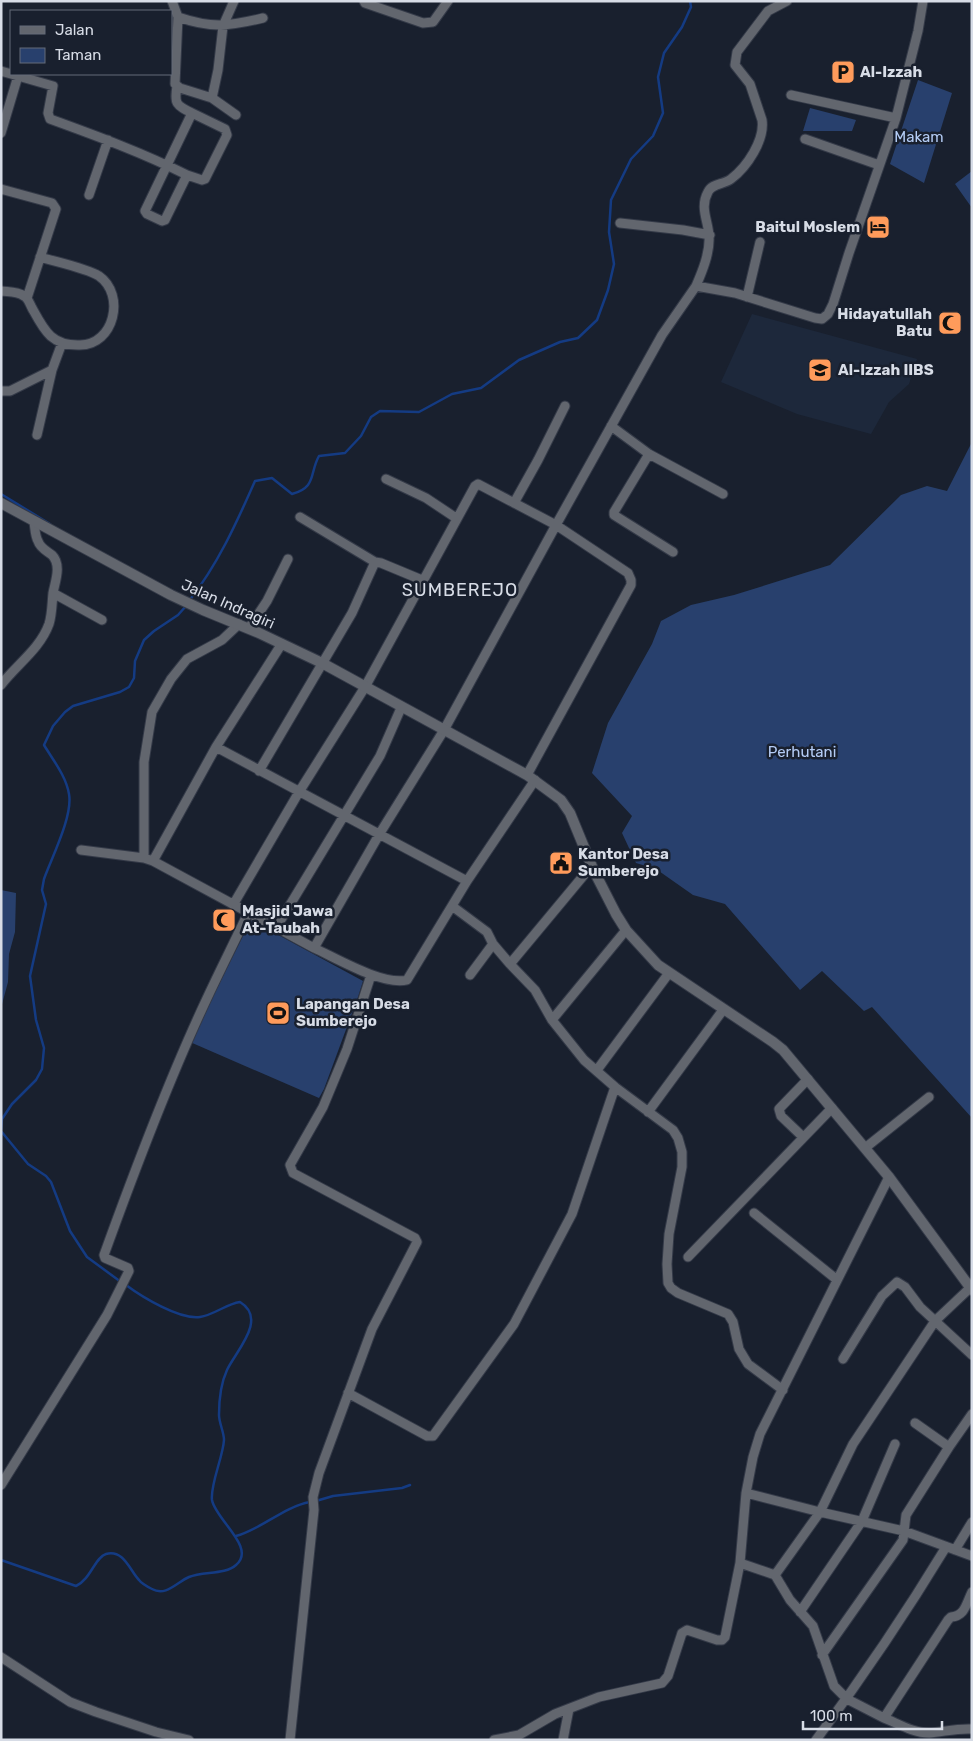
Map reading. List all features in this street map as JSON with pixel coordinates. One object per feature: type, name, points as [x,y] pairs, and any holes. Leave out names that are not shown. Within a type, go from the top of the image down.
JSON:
[{"type":"street","points":[[15,75],[52,86],[48,113],[50,119],[108,140],[187,175],[202,180],[205,179],[227,134],[224,130],[180,107],[176,103],[178,17],[172,1]]},
{"type":"street","points":[[212,98],[224,26],[234,1]]},
{"type":"street","points":[[364,1],[364,3],[422,23],[432,22],[448,1]]},
{"type":"street","points":[[314,948],[380,833],[444,730],[662,335],[696,286],[709,245],[710,235],[705,218],[704,205],[709,190],[730,179],[742,169],[759,143],[763,126],[750,84],[735,65],[736,52],[768,11],[787,1]]},
{"type":"street","points":[[696,286],[747,296],[815,318],[822,319],[828,314],[896,118],[918,31],[923,1]]},
{"type":"street","points":[[178,17],[196,23],[224,26],[263,18]]},
{"type":"street","points":[[1,133],[18,76]]},
{"type":"street","points":[[177,86],[212,98],[236,115]]},
{"type":"street","points":[[791,95],[896,118]]},
{"type":"street","points":[[187,175],[165,220],[162,221],[147,214],[145,211],[192,113]]},
{"type":"street","points":[[805,139],[879,164]]},
{"type":"street","points":[[89,195],[108,140]]},
{"type":"street","points":[[1,189],[52,203],[56,209],[26,298]]},
{"type":"street","points":[[620,223],[710,235]]},
{"type":"street","points":[[747,296],[760,242]]},
{"type":"street","points":[[1,291],[16,292],[26,298],[45,332],[62,343],[82,346],[97,340],[103,335],[110,326],[113,316],[113,295],[109,286],[98,276],[40,257]]},
{"type":"street","points":[[36,435],[52,370],[62,343]]},
{"type":"street","points":[[1,390],[10,391],[52,370]]},
{"type":"street","points":[[514,503],[565,406]]},
{"type":"street","points":[[611,426],[649,454],[723,494]]},
{"type":"street","points":[[649,454],[614,515],[673,552]]},
{"type":"street","points":[[386,480],[426,498],[456,518]]},
{"type":"street","points":[[81,850],[149,860],[314,948],[371,975],[400,982],[407,980],[531,778],[631,585],[632,580],[628,574],[556,525],[478,484],[475,486],[365,687],[299,792],[234,905]]},
{"type":"street","name":"Jalan Indragiri","points":[[1,504],[171,595],[244,626],[322,663],[531,778],[560,800],[570,813],[593,869],[626,930],[648,956],[669,973],[783,1050],[889,1177],[971,1289]]},
{"type":"street","points":[[300,517],[374,562],[381,563],[422,580]]},
{"type":"street","points":[[1,685],[10,673],[31,653],[47,627],[57,565],[52,556],[41,547],[34,522]]},
{"type":"street","points":[[149,860],[144,762],[152,712],[171,678],[187,659],[244,626],[267,601],[288,559]]},
{"type":"street","points":[[259,771],[352,613],[374,562]]},
{"type":"street","points":[[53,593],[102,620]]},
{"type":"street","points":[[149,860],[216,747],[281,645]]},
{"type":"street","points":[[276,928],[380,756],[401,708]]},
{"type":"street","points":[[216,747],[467,880]]},
{"type":"street","points":[[510,964],[584,875]]},
{"type":"street","points":[[452,906],[487,932],[493,944],[535,990],[552,1020],[584,1060],[673,1130],[678,1138],[682,1152],[682,1167],[669,1234],[666,1264],[668,1283],[678,1293],[728,1314],[733,1322],[739,1349],[748,1364],[783,1390]]},
{"type":"street","points":[[1,1485],[107,1315],[127,1275],[128,1268],[104,1258],[104,1255],[185,1048],[202,1008],[248,913]]},
{"type":"street","points":[[552,1020],[626,930]]},
{"type":"street","points":[[470,975],[493,944]]},
{"type":"street","points":[[597,1070],[669,973]]},
{"type":"street","points":[[290,1740],[313,1502],[318,1473],[372,1329],[397,1284],[417,1240],[293,1173],[290,1165],[324,1107],[347,1049],[371,975]]},
{"type":"street","points":[[648,1112],[723,1010]]},
{"type":"street","points":[[803,1138],[781,1116],[779,1109],[808,1079]]},
{"type":"street","points":[[348,1393],[427,1436],[433,1436],[514,1324],[572,1214],[616,1087]]},
{"type":"street","points":[[865,1148],[929,1097]]},
{"type":"street","points":[[688,1257],[832,1108]]},
{"type":"street","points":[[494,1740],[519,1735],[555,1714],[599,1697],[662,1683],[668,1676],[684,1631],[689,1630],[722,1640],[726,1634],[740,1563],[746,1493],[760,1434],[889,1177]]},
{"type":"street","points":[[754,1212],[836,1280]]},
{"type":"street","points":[[843,1359],[882,1296],[897,1282],[905,1287],[920,1307],[935,1322],[972,1355]]},
{"type":"street","points":[[775,1575],[820,1512],[854,1444],[935,1322],[971,1289]]},
{"type":"street","points":[[822,1655],[903,1540],[906,1515],[949,1446],[972,1414]]},
{"type":"street","points":[[915,1423],[949,1446]]},
{"type":"street","points":[[800,1612],[862,1521],[895,1444]]},
{"type":"street","points":[[746,1493],[904,1531],[972,1556]]},
{"type":"street","points":[[816,1740],[847,1699],[914,1599],[972,1522]]},
{"type":"street","points":[[740,1563],[775,1575],[800,1612],[813,1626],[834,1686],[847,1699],[913,1730],[928,1733],[959,1728],[972,1729]]},
{"type":"street","points":[[884,1718],[948,1620],[962,1613],[972,1592]]},
{"type":"street","points":[[1,1657],[70,1702],[156,1732],[188,1740]]},
{"type":"street","points":[[563,1740],[569,1708]]},
{"type":"shaded area","name":"Al-Izzah IIBS","points":[[752,314],[917,359],[909,384],[889,402],[871,434],[797,414],[721,382]]},
{"type":"green space","name":"Makam","points":[[918,80],[952,93],[924,183],[890,164]]},
{"type":"green space","points":[[810,108],[856,120],[852,131],[803,131]]},
{"type":"green space","points":[[972,171],[972,208],[955,184]]},
{"type":"green space","name":"Perhutani","points":[[972,442],[972,1118],[872,1007],[864,1011],[822,971],[800,990],[725,904],[693,895],[656,869],[636,863],[622,833],[632,816],[592,773],[608,723],[652,644],[661,621],[691,605],[734,595],[830,565],[901,495],[927,486],[947,491]]},
{"type":"green space","points":[[1,890],[16,893],[15,932],[9,954],[8,982],[1,1008]]},
{"type":"green space","name":"Lapangan Desa Sumberejo","points":[[251,920],[363,981],[324,1089],[319,1098],[190,1042]]},
{"type":"waterway","points":[[189,601],[218,558],[255,481],[272,478],[292,494],[300,491],[309,484],[319,456],[345,453],[361,436],[371,417],[380,411],[419,412],[452,394],[481,388],[519,360],[560,342],[578,338],[597,320],[608,290],[614,264],[609,232],[611,200],[631,159],[653,136],[663,113],[658,77],[664,53],[682,27],[691,7],[690,1]]},
{"type":"waterway","points":[[1,494],[50,524]]},
{"type":"waterway","points":[[121,1282],[87,1257],[70,1231],[51,1182],[46,1176],[28,1164],[1,1131],[2,1119],[12,1104],[36,1080],[42,1069],[44,1048],[36,1020],[30,976],[46,904],[42,890],[44,879],[65,825],[69,803],[69,794],[65,781],[44,745],[53,726],[73,706],[120,692],[129,687],[134,678],[135,661],[144,640],[178,615],[186,606]]},
{"type":"waterway","points":[[1,1560],[76,1586],[81,1583],[102,1556],[112,1553],[122,1558],[143,1584],[157,1591],[162,1591],[189,1577],[220,1572],[231,1568],[241,1558],[242,1550],[233,1533],[215,1508],[212,1494],[224,1440],[219,1415],[222,1386],[227,1370],[251,1326],[251,1317],[248,1309],[240,1302],[205,1316],[192,1317],[162,1307],[126,1285]]},
{"type":"waterway","points":[[316,1501],[333,1496],[402,1488],[410,1485]]},
{"type":"waterway","points":[[236,1536],[246,1533],[291,1508],[310,1502]]},
{"type":"place","name":"Al-Izzah","points":[[843,72]]},
{"type":"place","name":"Baitul Moslem","points":[[878,227]]},
{"type":"place","name":"Hidayatullah Batu","points":[[950,323]]},
{"type":"place","name":"Al-Izzah IIBS","points":[[820,370]]},
{"type":"place","name":"Kantor Desa Sumberejo","points":[[561,863]]},
{"type":"place","name":"Masjid Jawa At-Taubah","points":[[224,920]]},
{"type":"place","name":"Lapangan Desa Sumberejo","points":[[278,1013]]},
{"type":"district","name":"SUMBEREJO","points":[[460,590]]}]
